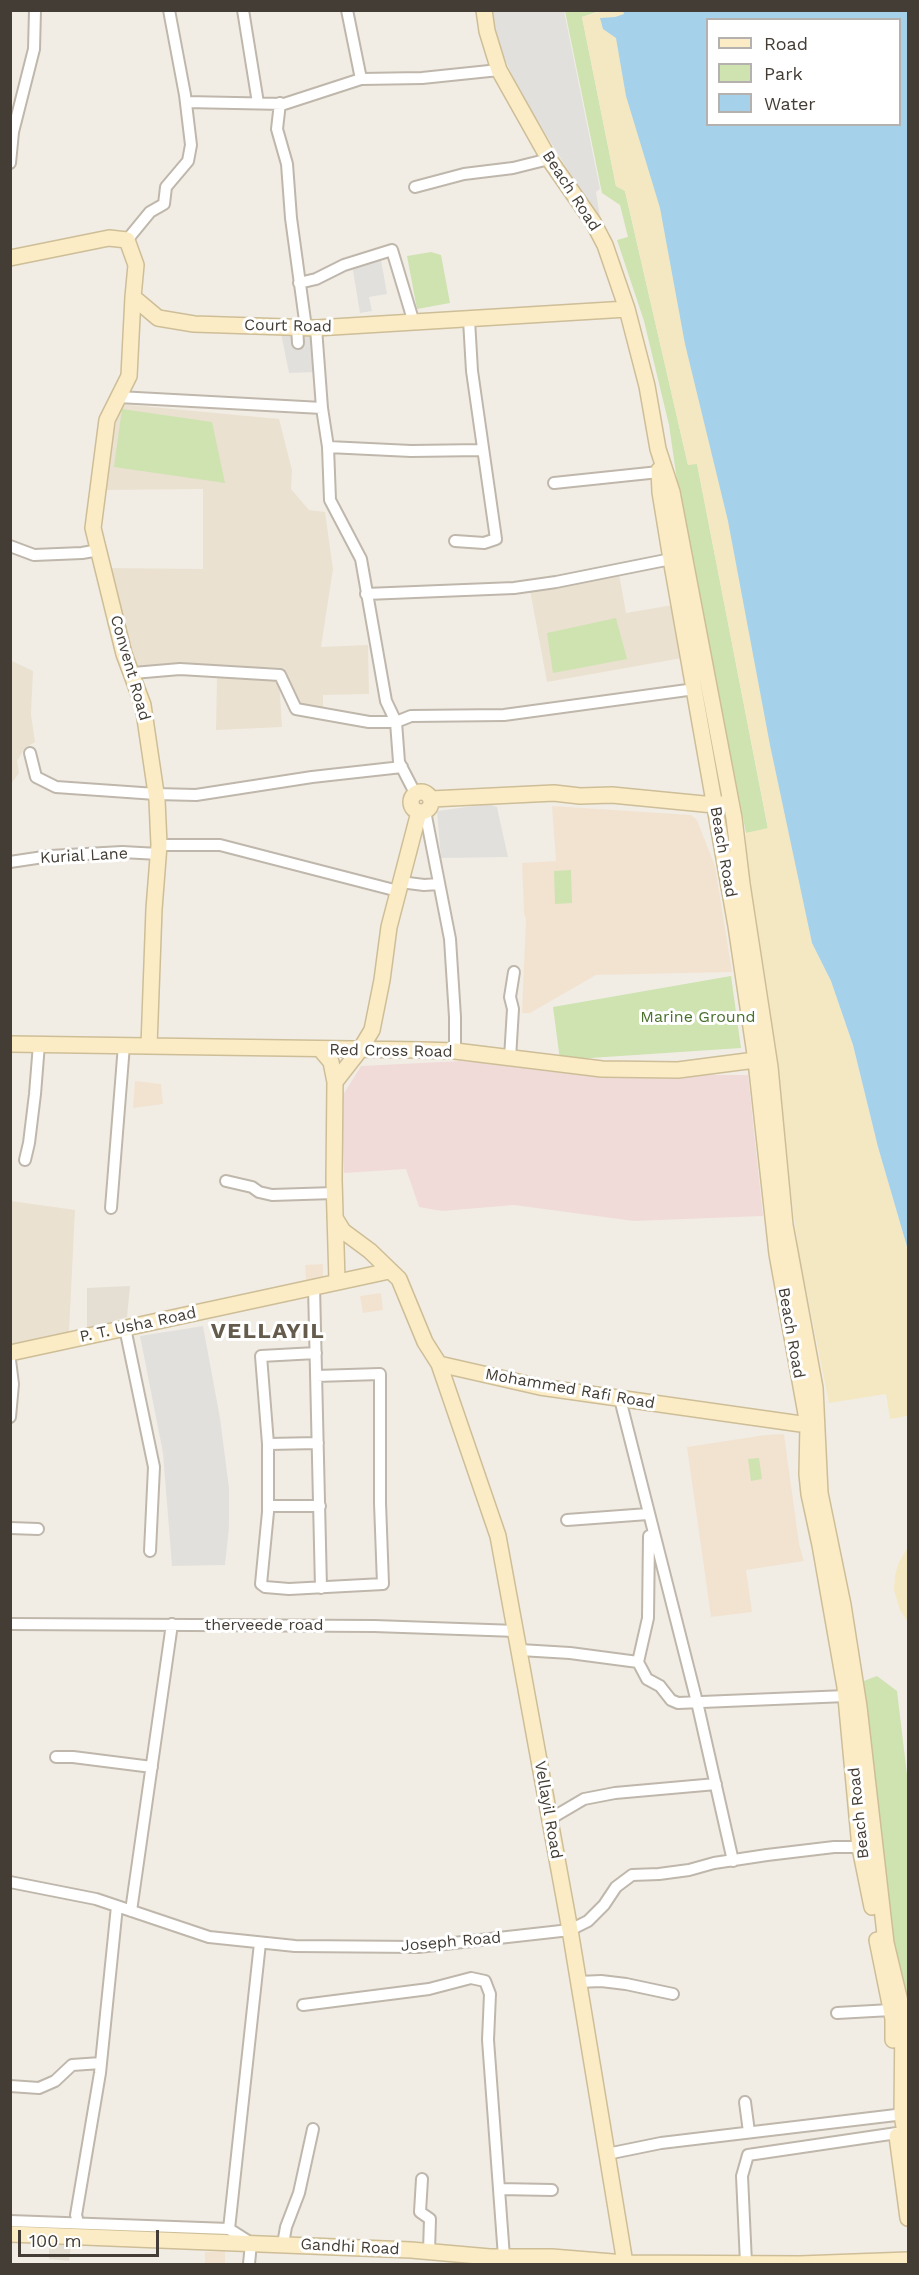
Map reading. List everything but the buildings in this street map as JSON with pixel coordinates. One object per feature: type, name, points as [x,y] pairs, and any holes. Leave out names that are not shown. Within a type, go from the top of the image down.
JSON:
[{"type":"main road","name":"Beach Road","points":[[484,10],[487,31],[499,70],[549,159],[593,222],[605,245],[627,309],[647,386],[658,449],[660,492],[670,559],[762,1059],[777,1254],[808,1425],[809,1494],[846,1696],[867,1846],[901,2012],[902,2115],[909,2150]]},
{"type":"main road","points":[[10,258],[109,238],[127,240],[136,264],[134,297]]},
{"type":"main road","name":"Court Road","points":[[134,297],[158,318],[194,324],[307,328],[627,309]]},
{"type":"main road","name":"Convent Road","points":[[134,297],[129,376],[107,420],[93,528],[124,654],[133,673],[143,705],[156,794],[159,850],[154,909],[149,1046]]},
{"type":"main road","name":"Beach Road","points":[[658,449],[672,492],[732,802],[762,1059],[785,1225],[815,1388],[820,1493],[845,1617],[859,1707],[867,1846]]},
{"type":"main road","points":[[335,1082],[360,1050],[372,1030],[382,981],[389,927],[399,886],[425,808],[423,792],[415,793]]},
{"type":"main road","points":[[425,808],[554,793],[580,796],[612,795],[714,805],[732,802]]},
{"type":"main road","name":"Red Cross Road","points":[[10,1044],[455,1052],[602,1069],[678,1070],[762,1059]]},
{"type":"main road","points":[[320,1049],[331,1062],[335,1082],[334,1193],[337,1281]]},
{"type":"main road","points":[[335,1218],[343,1232],[370,1251],[399,1279],[425,1342],[439,1364]]},
{"type":"main road","name":"P. T. Usha Road","points":[[10,1353],[389,1271]]},
{"type":"main road","name":"Mohammed Rafi Road","points":[[439,1364],[540,1387],[808,1425]]},
{"type":"main road","name":"Vellayil Road","points":[[439,1364],[498,1536],[570,1930],[625,2264]]},
{"type":"main road","name":"Beach Road","points":[[901,2012],[896,2115],[909,2218]]},
{"type":"main road","name":"Gandhi Road","points":[[10,2234],[226,2235],[251,2243],[495,2259],[552,2257],[625,2264],[909,2260]]},
{"type":"street","points":[[10,163],[13,132],[34,49],[35,10]]},
{"type":"street","points":[[127,240],[150,212],[164,204],[166,187],[189,161],[191,145],[186,102],[169,10]]},
{"type":"street","points":[[243,10],[258,103]]},
{"type":"street","points":[[347,10],[361,79]]},
{"type":"street","points":[[186,102],[280,104],[361,79],[422,78],[499,70]]},
{"type":"street","points":[[280,104],[277,129],[287,164],[286,179],[299,283],[328,447],[330,500],[361,559],[386,701],[396,722],[402,767],[415,793]]},
{"type":"street","points":[[415,187],[464,174],[513,168],[549,159]]},
{"type":"street","points":[[299,283],[316,279],[344,266],[392,250],[414,323]]},
{"type":"street","points":[[455,541],[484,543],[496,539],[472,371],[469,320]]},
{"type":"street","points":[[297,343],[307,328]]},
{"type":"street","points":[[118,397],[322,408]]},
{"type":"street","points":[[328,447],[411,451],[482,450]]},
{"type":"street","points":[[554,483],[659,472]]},
{"type":"street","points":[[10,546],[34,555],[99,550]]},
{"type":"street","points":[[366,594],[514,588],[670,559]]},
{"type":"street","points":[[133,673],[180,669],[280,675],[297,709],[369,723],[396,722],[411,716],[504,715],[694,689]]},
{"type":"street","points":[[30,753],[36,777],[56,787],[156,794],[196,795],[312,777],[402,767]]},
{"type":"street","points":[[425,808],[450,939],[455,1052]]},
{"type":"street","name":"Kurial Lane","points":[[10,862],[50,856],[220,845],[399,886],[439,884]]},
{"type":"street","points":[[510,1058],[513,1009],[510,997],[514,972]]},
{"type":"street","points":[[25,1160],[35,1095],[39,1044]]},
{"type":"street","points":[[111,1208],[124,1045]]},
{"type":"street","points":[[226,1181],[252,1187],[259,1192],[272,1195],[334,1193]]},
{"type":"street","points":[[314,1286],[321,1588]]},
{"type":"street","points":[[125,1328],[154,1467],[150,1551]]},
{"type":"street","points":[[316,1353],[261,1356],[268,1444],[268,1506],[261,1584],[265,1587],[289,1590],[383,1584],[380,1374],[316,1376]]},
{"type":"street","points":[[10,1360],[13,1384],[12,1417],[10,1417]]},
{"type":"street","points":[[620,1399],[697,1702],[733,1861]]},
{"type":"street","points":[[268,1444],[318,1443]]},
{"type":"street","points":[[268,1506],[320,1506]]},
{"type":"street","points":[[567,1520],[649,1517]]},
{"type":"street","points":[[649,1517],[648,1618],[638,1662],[647,1679],[660,1686],[671,1700],[678,1703],[846,1696]]},
{"type":"street","points":[[10,1528],[38,1529]]},
{"type":"street","name":"therveede road","points":[[10,1624],[374,1626],[516,1631]]},
{"type":"street","points":[[131,1911],[172,1624]]},
{"type":"street","points":[[520,1650],[579,1654],[638,1662]]},
{"type":"street","points":[[56,1757],[73,1756],[152,1767]]},
{"type":"street","points":[[550,1819],[584,1799],[615,1793],[716,1784]]},
{"type":"street","name":"Joseph Road","points":[[10,1882],[96,1899],[209,1937],[294,1946],[418,1947],[570,1930],[588,1921],[604,1905],[616,1887],[632,1875],[689,1870],[733,1861],[834,1847],[867,1846]]},
{"type":"street","points":[[78,2222],[76,2215],[101,2063],[117,1906]]},
{"type":"street","points":[[10,2221],[78,2222],[226,2235],[260,1943]]},
{"type":"street","points":[[303,2006],[429,1989],[471,1978],[485,1981],[490,1995],[488,2040],[499,2189],[495,2259]]},
{"type":"street","points":[[578,1982],[601,1981],[626,1984],[673,1994]]},
{"type":"street","points":[[837,2013],[901,2012]]},
{"type":"street","points":[[10,2086],[39,2088],[55,2081],[72,2065],[101,2063]]},
{"type":"street","points":[[746,2102],[749,2132]]},
{"type":"street","points":[[607,2154],[661,2142],[896,2115]]},
{"type":"street","points":[[284,2244],[286,2226],[299,2193],[313,2129]]},
{"type":"street","points":[[746,2263],[741,2176],[748,2155],[897,2133]]},
{"type":"street","points":[[422,2179],[420,2212],[430,2219],[432,2256]]},
{"type":"street","points":[[499,2189],[552,2190]]},
{"type":"street","points":[[249,2265],[251,2243]]},
{"type":"shaded area","points":[[489,11],[564,11],[600,189],[596,192],[601,223],[520,93],[490,26]]},
{"type":"shaded area","points":[[381,260],[387,294],[369,297],[372,311],[360,313],[352,265]]},
{"type":"shaded area","points":[[306,332],[314,339],[317,372],[289,373],[281,333]]},
{"type":"shaded area","points":[[120,404],[279,419],[292,470],[291,489],[309,510],[325,512],[333,569],[321,647],[368,645],[369,694],[323,695],[323,708],[299,706],[284,668],[133,666],[107,568],[203,569],[203,489],[102,490]]},
{"type":"shaded area","points":[[619,574],[626,613],[673,605],[682,658],[547,682],[530,590]]},
{"type":"shaded area","points":[[12,661],[33,671],[31,714],[35,742],[25,748],[17,761],[19,773],[11,784]]},
{"type":"shaded area","points":[[217,675],[279,678],[282,727],[216,730]]},
{"type":"shaded area","points":[[489,804],[497,807],[508,857],[441,858],[437,811]]},
{"type":"shaded area","points":[[552,806],[691,815],[697,820],[715,866],[732,972],[596,975],[530,1013],[522,1013],[526,918],[522,863],[556,861]]},
{"type":"shaded area","points":[[461,1061],[614,1075],[748,1075],[763,1216],[634,1221],[514,1205],[442,1211],[419,1207],[406,1169],[344,1173],[341,1098],[361,1066]]},
{"type":"shaded area","points":[[135,1081],[161,1084],[163,1104],[133,1108]]},
{"type":"shaded area","points":[[11,1201],[75,1210],[69,1332],[11,1344]]},
{"type":"shaded area","points":[[323,1264],[323,1277],[306,1280],[305,1265]]},
{"type":"shaded area","points":[[130,1286],[127,1317],[87,1329],[87,1288]]},
{"type":"shaded area","points":[[381,1293],[383,1310],[363,1313],[360,1296]]},
{"type":"shaded area","points":[[203,1326],[220,1418],[229,1488],[229,1527],[225,1565],[172,1566],[163,1453],[140,1336]]},
{"type":"shaded area","points":[[784,1434],[799,1544],[804,1561],[746,1570],[752,1612],[711,1617],[687,1447]]},
{"type":"shaded area","points":[[49,2245],[71,2245],[69,2261],[49,2259]]},
{"type":"shaded area","points":[[225,2251],[225,2264],[205,2264],[205,2252]]},
{"type":"green space","points":[[602,10],[582,17],[616,186],[625,191],[688,465],[697,463],[768,829],[746,833],[679,494],[669,425],[644,321],[617,240],[628,237],[620,205],[602,193],[565,11]]},
{"type":"green space","points":[[431,252],[441,255],[450,303],[417,309],[407,256]]},
{"type":"green space","points":[[122,409],[212,422],[225,483],[114,467]]},
{"type":"green space","points":[[616,618],[627,659],[553,673],[547,633]]},
{"type":"green space","points":[[571,870],[572,903],[555,904],[554,871]]},
{"type":"green space","name":"Marine Ground","points":[[731,976],[741,1048],[560,1060],[553,1007]]},
{"type":"green space","points":[[759,1458],[762,1479],[751,1481],[748,1459]]},
{"type":"green space","points":[[877,1676],[897,1691],[908,1783],[908,2057],[853,1685]]},
{"type":"sand","points":[[602,11],[623,11],[662,169],[812,943],[831,981],[853,1045],[878,1147],[908,1250],[908,1422],[907,1416],[890,1419],[886,1394],[829,1403],[799,1254],[746,858],[746,833],[768,828],[697,464],[688,465],[625,191],[616,186],[582,17]]},
{"type":"sand","points":[[908,1547],[908,1622],[900,1610],[894,1590],[899,1562]]},
{"type":"water","points":[[623,11],[908,11],[908,1250],[878,1147],[853,1045],[831,981],[812,943],[770,745],[728,521],[685,344],[660,208],[626,96],[616,38],[603,29],[600,18],[624,14]]},
{"type":"district","name":"VELLAYIL","points":[[268,1332]]}]
